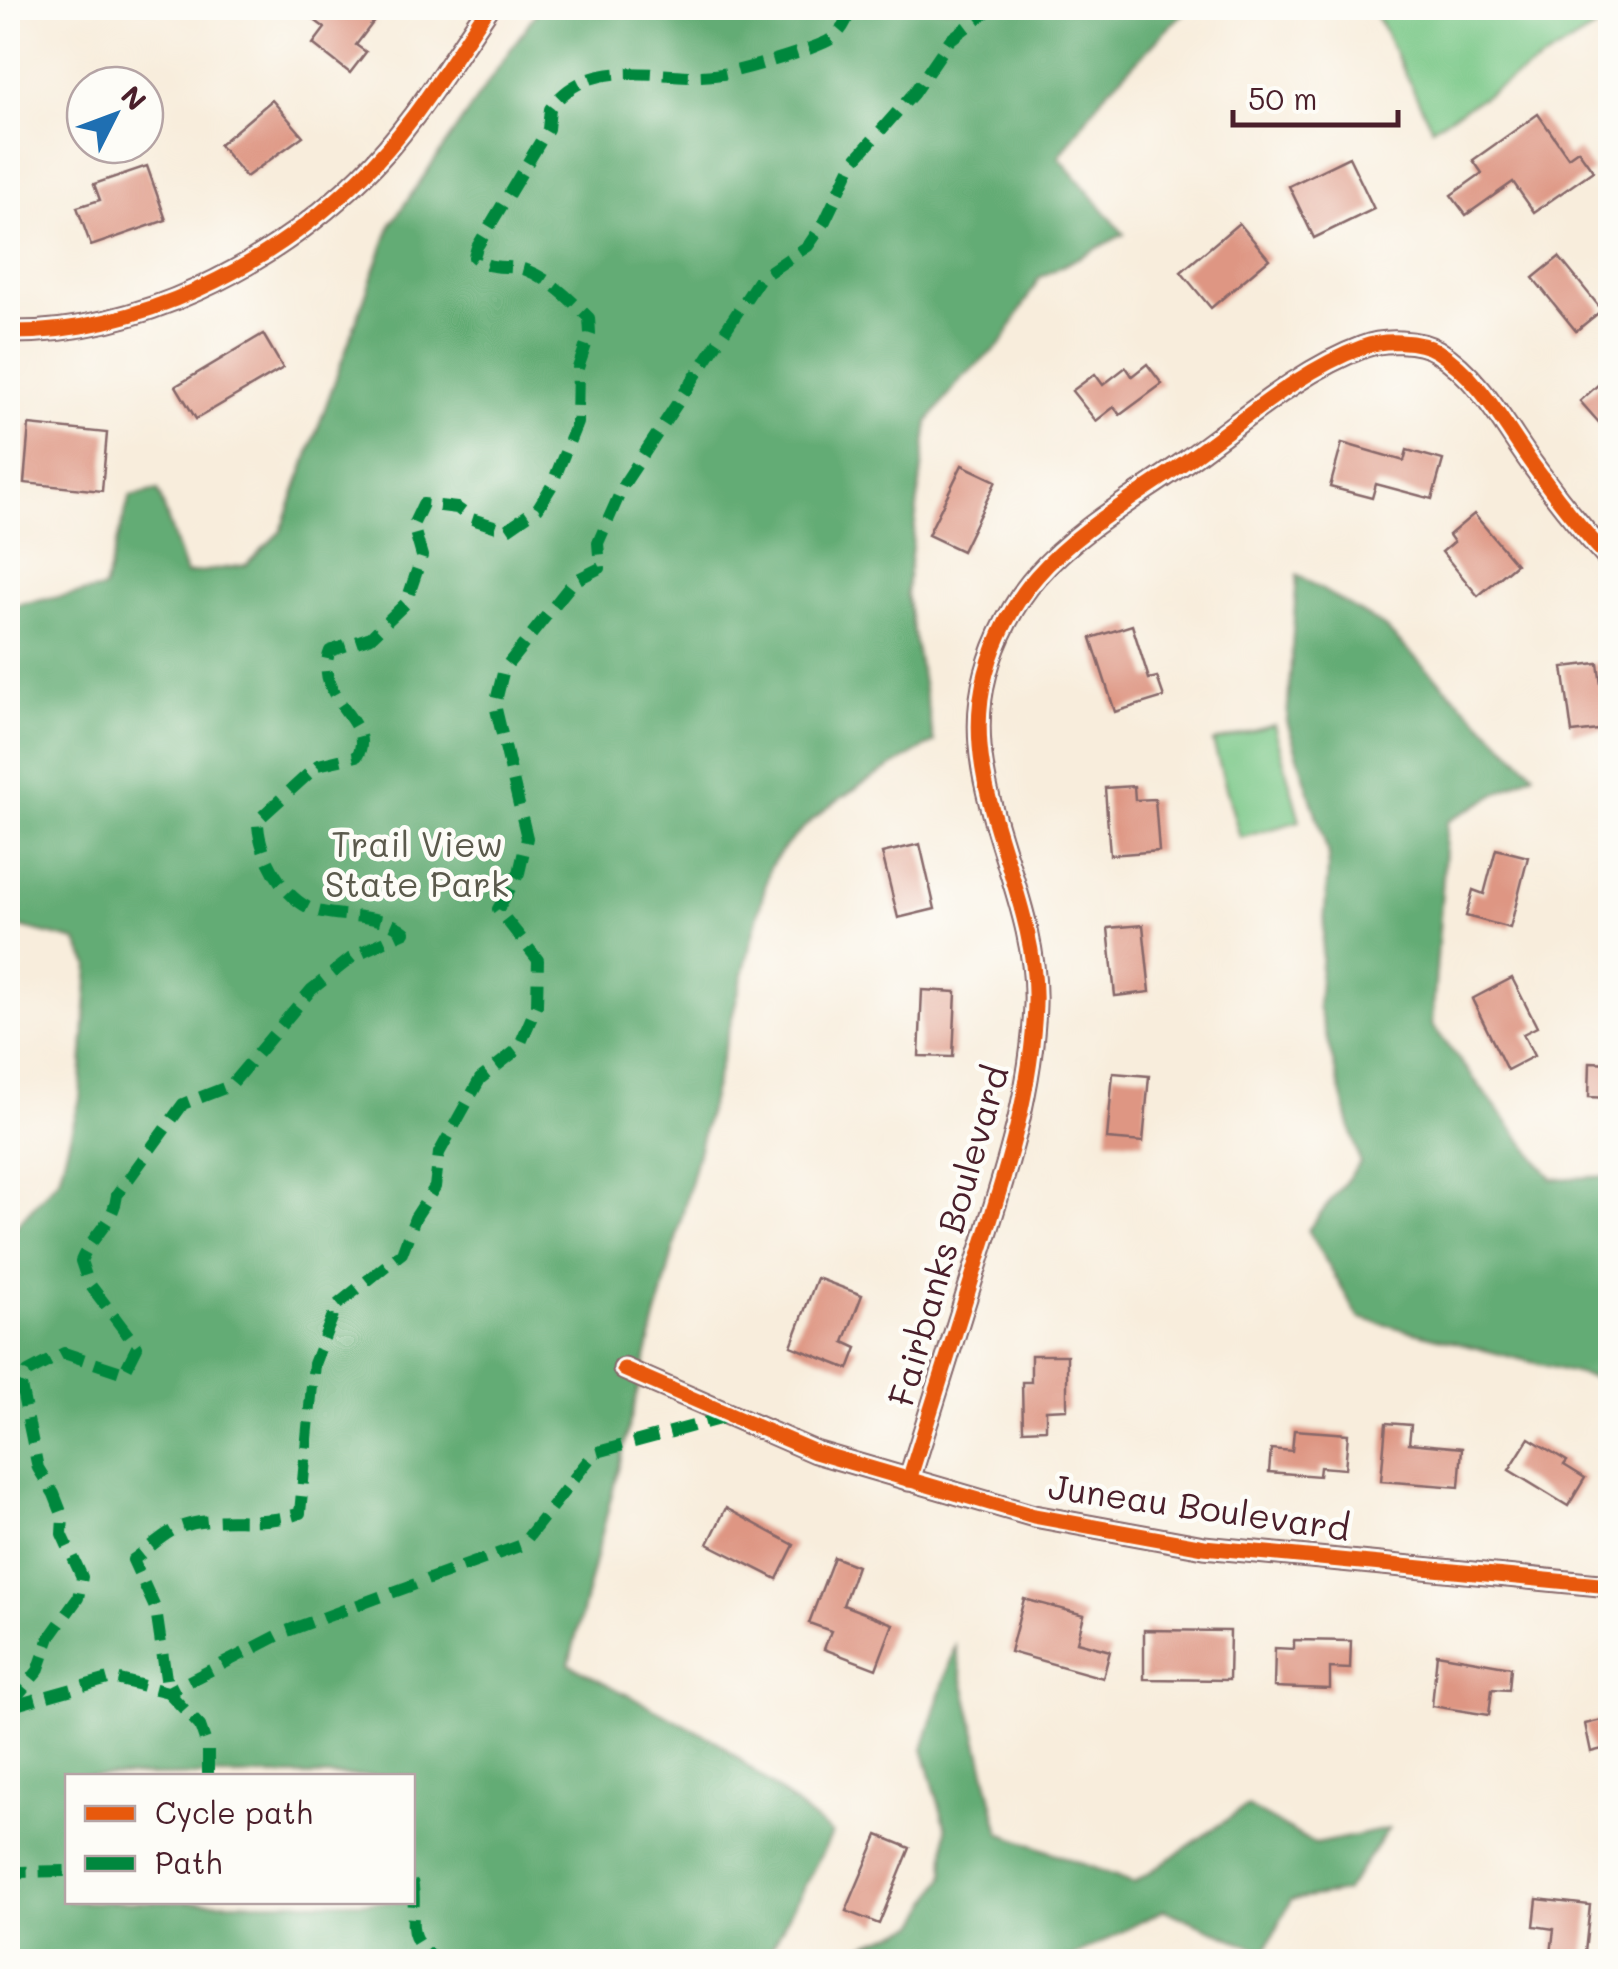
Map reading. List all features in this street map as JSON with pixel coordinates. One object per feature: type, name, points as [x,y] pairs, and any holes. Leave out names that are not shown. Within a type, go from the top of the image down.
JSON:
[{"type":"street","points":[[8,332],[102,322],[174,300],[259,257],[306,226],[363,175],[488,8]]},
{"type":"street","name":"Fairbanks Boulevard","points":[[909,1480],[1015,1140],[1030,1072],[1035,1002],[1032,953],[1016,881],[985,793],[980,712],[992,655],[1010,614],[1038,575],[1096,526],[1322,365],[1368,344],[1402,342],[1437,351],[1484,396],[1537,471],[1610,560]]},
{"type":"street","name":"Juneau Boulevard","points":[[624,1369],[814,1452],[1034,1516],[1204,1547],[1610,1586]]},
{"type":"green space","name":"Trail View State Park","points":[[539,8],[1188,8],[1103,95],[1059,157],[1124,234],[1039,278],[1002,343],[961,379],[928,422],[906,594],[934,742],[823,811],[770,867],[569,1664],[718,1742],[832,1834],[768,1954],[771,1961],[8,1962],[8,1235],[59,1178],[80,1099],[89,965],[76,941],[8,924],[8,606],[104,589],[130,496],[158,490],[186,574],[246,565],[281,531],[391,224]]},
{"type":"green space","points":[[1373,8],[1610,8],[1610,19],[1432,128]]},
{"type":"green space","points":[[1297,575],[1383,626],[1534,773],[1447,822],[1432,1025],[1552,1179],[1610,1176],[1609,1382],[1359,1318],[1308,1230],[1360,1163],[1318,1006],[1329,856],[1287,721]]},
{"type":"green space","points":[[1274,725],[1300,821],[1240,838],[1213,742]]},
{"type":"green space","points":[[955,1646],[1000,1833],[1134,1883],[1247,1806],[1315,1844],[1388,1829],[1345,1892],[1291,1900],[1265,1952],[1164,1910],[1065,1961],[828,1958],[917,1925],[944,1877],[946,1828],[923,1749]]},
{"type":"building","points":[[322,8],[384,8],[356,45],[366,52],[350,73],[313,44],[325,28],[313,19]]},
{"type":"building","points":[[272,100],[303,136],[246,177],[219,145]]},
{"type":"building","points":[[1538,114],[1568,157],[1578,150],[1593,171],[1534,212],[1513,182],[1466,215],[1451,195],[1482,173],[1473,160]]},
{"type":"building","points":[[1349,157],[1374,209],[1314,238],[1289,186]]},
{"type":"building","points":[[147,166],[166,220],[91,246],[77,207],[100,200],[94,184]]},
{"type":"building","points":[[1239,223],[1269,259],[1211,308],[1181,272]]},
{"type":"building","points":[[1559,257],[1602,310],[1576,331],[1533,278]]},
{"type":"building","points":[[263,334],[283,368],[196,419],[176,386]]},
{"type":"building","points":[[1147,364],[1162,384],[1120,415],[1114,407],[1096,421],[1072,391],[1095,374],[1103,385],[1126,367],[1132,376]]},
{"type":"building","points":[[1610,374],[1610,435],[1580,401]]},
{"type":"building","points":[[29,425],[107,433],[102,491],[24,483]]},
{"type":"building","points":[[1342,443],[1404,461],[1407,450],[1443,460],[1432,499],[1376,484],[1372,498],[1330,487]]},
{"type":"building","points":[[962,465],[996,481],[962,551],[928,535]]},
{"type":"building","points":[[1474,514],[1516,564],[1478,596],[1442,552],[1454,542],[1449,535]]},
{"type":"building","points":[[1132,625],[1149,679],[1157,677],[1164,697],[1115,712],[1091,638]]},
{"type":"building","points":[[1598,663],[1607,729],[1572,733],[1563,667]]},
{"type":"building","points":[[1134,786],[1135,800],[1155,799],[1159,851],[1110,855],[1105,788]]},
{"type":"building","points":[[920,844],[935,909],[898,918],[882,853]]},
{"type":"building","points":[[1496,849],[1528,857],[1510,928],[1466,916],[1473,890],[1484,894]]},
{"type":"building","points":[[1143,925],[1150,992],[1115,996],[1108,928]]},
{"type":"building","points":[[1512,978],[1537,1027],[1523,1034],[1534,1056],[1507,1070],[1472,999]]},
{"type":"building","points":[[922,990],[956,992],[953,1057],[919,1056]]},
{"type":"building","points":[[1590,1062],[1610,1063],[1610,1098],[1589,1097]]},
{"type":"building","points":[[1113,1073],[1149,1076],[1143,1142],[1107,1139]]},
{"type":"building","points":[[817,1278],[862,1295],[844,1342],[857,1348],[849,1369],[791,1346]]},
{"type":"building","points":[[1031,1355],[1067,1355],[1067,1409],[1046,1410],[1046,1429],[1023,1430],[1022,1382],[1031,1382]]},
{"type":"building","points":[[1386,1423],[1411,1425],[1409,1443],[1462,1448],[1459,1487],[1381,1481]]},
{"type":"building","points":[[1294,1430],[1348,1434],[1345,1469],[1320,1467],[1319,1476],[1269,1472],[1271,1449],[1292,1451]]},
{"type":"building","points":[[1529,1438],[1567,1461],[1564,1465],[1585,1478],[1568,1506],[1509,1470]]},
{"type":"building","points":[[726,1508],[794,1545],[777,1579],[708,1544]]},
{"type":"building","points":[[834,1557],[857,1566],[843,1605],[893,1624],[876,1669],[824,1649],[831,1631],[809,1623]]},
{"type":"building","points":[[1024,1599],[1084,1615],[1077,1642],[1110,1651],[1103,1678],[1010,1652]]},
{"type":"building","points":[[1144,1630],[1230,1631],[1229,1680],[1144,1679]]},
{"type":"building","points":[[1294,1640],[1351,1641],[1350,1669],[1330,1668],[1330,1689],[1274,1687],[1275,1648],[1294,1649]]},
{"type":"building","points":[[1437,1654],[1511,1667],[1509,1690],[1492,1689],[1489,1715],[1432,1706]]},
{"type":"building","points":[[1610,1718],[1610,1747],[1591,1752],[1585,1724]]},
{"type":"building","points":[[878,1835],[910,1848],[879,1924],[846,1911]]},
{"type":"building","points":[[1537,1899],[1590,1905],[1584,1962],[1550,1962],[1554,1929],[1534,1926]]},
{"type":"marked path","points":[[8,1706],[38,1671],[50,1637],[78,1598],[82,1577],[62,1534],[63,1517],[54,1494],[38,1468],[21,1386],[28,1372],[64,1353],[124,1373],[137,1347],[88,1282],[81,1261],[85,1252],[112,1214],[117,1195],[183,1104],[230,1086],[311,990],[355,955],[405,932],[384,921],[325,913],[302,904],[282,885],[262,845],[258,820],[318,765],[357,756],[359,733],[329,683],[330,651],[371,637],[406,603],[422,556],[413,525],[423,504],[457,508],[472,519],[506,530],[538,508],[551,487],[577,423],[578,368],[590,333],[589,318],[535,274],[481,262],[474,257],[477,247],[548,129],[550,109],[567,91],[608,75],[699,76],[761,64],[831,39],[844,25],[851,8]]},
{"type":"marked path","points":[[208,1774],[208,1749],[200,1726],[168,1692],[156,1610],[133,1560],[180,1527],[210,1521],[271,1520],[300,1513],[314,1364],[337,1305],[402,1253],[415,1218],[435,1187],[439,1153],[480,1079],[518,1049],[537,1005],[538,960],[498,909],[519,873],[527,838],[495,705],[504,669],[574,581],[600,568],[598,543],[624,484],[760,278],[808,246],[825,221],[853,162],[913,94],[950,40],[992,8]]},
{"type":"marked path","points":[[12,1706],[112,1678],[168,1692],[287,1631],[522,1545],[594,1453],[730,1416]]},
{"type":"marked path","points":[[8,1885],[21,1872],[65,1871]]},
{"type":"marked path","points":[[414,1904],[414,1933],[425,1951],[438,1962]]},
{"type":"cycle path","points":[[8,332],[57,330],[153,308],[199,289],[285,239],[325,210],[379,158],[429,96],[488,8]]},
{"type":"cycle path","points":[[909,1480],[999,1192],[1029,1068],[1035,1005],[1033,962],[989,798],[979,716],[995,647],[1029,586],[1088,529],[1293,383],[1339,357],[1371,344],[1390,342],[1429,347],[1467,375],[1553,492],[1610,560]]},
{"type":"cycle path","points":[[624,1369],[815,1452],[1034,1516],[1204,1547],[1610,1586]]}]
